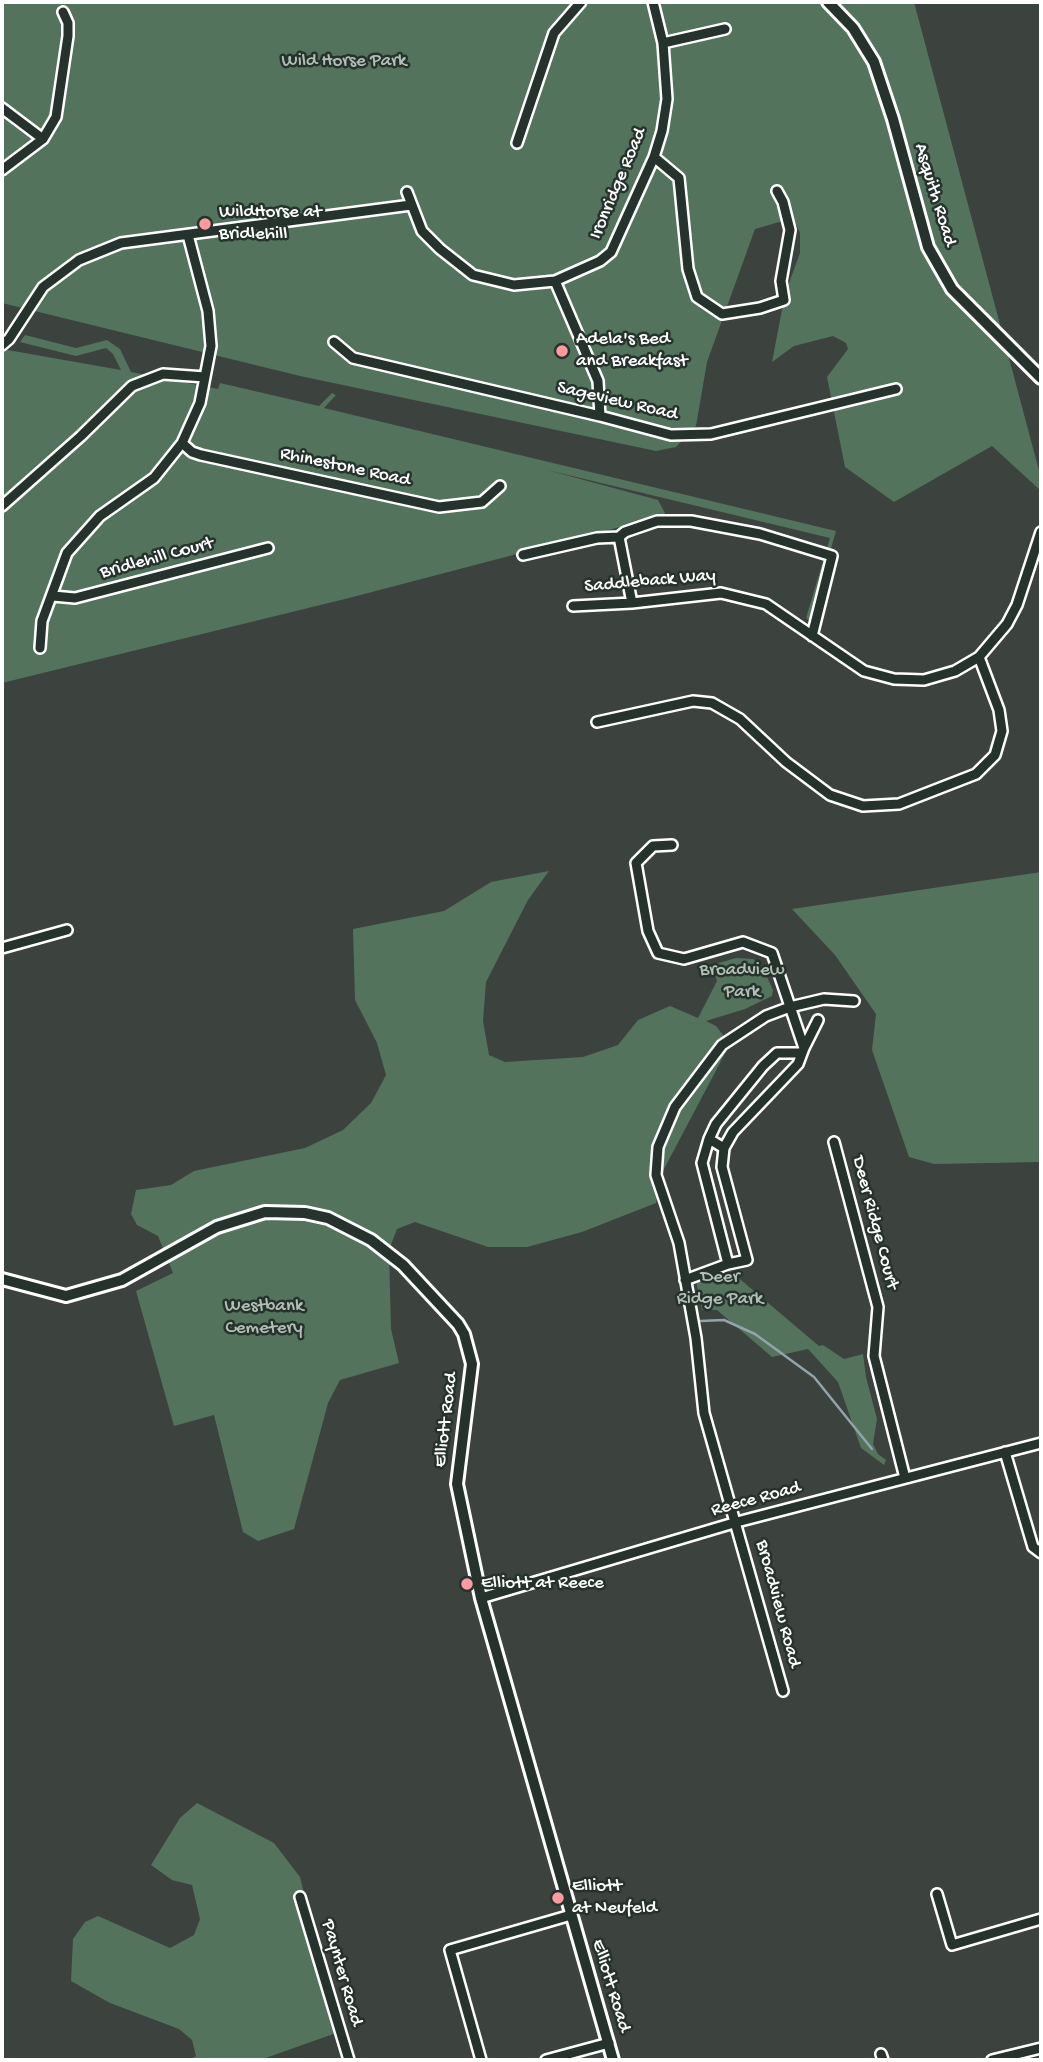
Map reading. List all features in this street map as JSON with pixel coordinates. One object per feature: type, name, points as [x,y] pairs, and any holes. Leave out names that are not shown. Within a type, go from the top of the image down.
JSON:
[{"type":"street","points":[[517,143],[554,33],[581,2]]},
{"type":"street","name":"Ironridge Road","points":[[407,192],[422,231],[473,275],[514,285],[555,281],[600,261],[611,252],[654,157],[662,131],[667,99],[663,43],[653,2]]},
{"type":"street","name":"Asquith Road","points":[[828,2],[853,28],[874,62],[893,119],[928,247],[952,289],[1041,378]]},
{"type":"street","points":[[2,170],[43,139],[56,117],[68,36],[68,23],[63,12]]},
{"type":"street","points":[[663,43],[725,29]]},
{"type":"street","points":[[2,108],[43,139]]},
{"type":"street","points":[[654,157],[679,178],[688,269],[697,297],[722,314],[760,308],[784,300],[781,281],[790,230],[783,202],[777,191]]},
{"type":"street","points":[[2,345],[9,339],[43,287],[79,260],[121,243],[411,205]]},
{"type":"street","points":[[40,648],[43,621],[67,553],[100,516],[154,478],[182,443],[200,403],[211,346],[208,311],[188,236]]},
{"type":"street","points":[[555,281],[598,381],[600,416]]},
{"type":"street","name":"Sageview Road","points":[[334,342],[353,358],[671,435],[711,434],[896,389]]},
{"type":"street","points":[[2,506],[81,436],[132,386],[163,374],[205,377]]},
{"type":"street","name":"Rhinestone Road","points":[[182,443],[192,452],[201,455],[439,506],[482,502],[500,486]]},
{"type":"street","points":[[523,555],[597,538],[619,537],[657,521],[691,521],[760,534],[832,556],[812,636]]},
{"type":"street","name":"Saddleback Way","points":[[573,606],[632,603],[721,593],[766,604],[864,671],[894,679],[924,680],[955,671],[979,657],[1007,624],[1017,605],[1041,532]]},
{"type":"street","points":[[619,537],[632,603]]},
{"type":"street","name":"Bridlehill Court","points":[[53,596],[75,598],[268,548]]},
{"type":"street","points":[[597,722],[693,701],[712,703],[740,719],[786,762],[830,795],[863,806],[900,804],[976,774],[995,755],[1002,731],[999,710],[979,657]]},
{"type":"street","points":[[672,845],[653,846],[636,863],[648,931],[658,953],[684,960],[743,942],[772,953],[803,1050]]},
{"type":"street","points":[[2,948],[67,930]]},
{"type":"street","name":"Broadview Road","points":[[783,1691],[704,1413],[696,1338],[679,1243],[656,1175],[658,1147],[675,1107],[722,1045],[766,1016],[790,1007],[824,999],[854,1001]]},
{"type":"street","points":[[685,1280],[747,1260],[722,1167],[724,1148],[733,1132],[798,1064],[818,1020]]},
{"type":"street","points":[[728,1264],[702,1163],[709,1139],[716,1124],[763,1066],[777,1053],[803,1050]]},
{"type":"street","points":[[709,1139],[724,1148]]},
{"type":"street","name":"Deer Ridge Court","points":[[834,1142],[878,1307],[874,1356],[905,1478]]},
{"type":"street","name":"Elliott Road","points":[[2,1279],[66,1296],[122,1280],[218,1227],[265,1212],[305,1213],[328,1218],[371,1240],[403,1265],[458,1324],[469,1351],[472,1378],[465,1407],[457,1484],[481,1598],[613,2060]]},
{"type":"street","name":"Reece Road","points":[[481,1598],[737,1522],[1041,1443]]},
{"type":"street","points":[[1005,1451],[1033,1547],[1041,1553]]},
{"type":"street","points":[[937,1894],[952,1945],[1041,1919]]},
{"type":"street","name":"Paynter Road","points":[[300,1896],[349,2060]]},
{"type":"street","points":[[481,2060],[450,1950],[571,1915]]},
{"type":"street","points":[[546,2060],[609,2043]]},
{"type":"street","points":[[992,2060],[1041,2048]]},
{"type":"green space","name":"Wild Horse Park","points":[[2,2],[914,2],[1041,478],[1041,491],[992,446],[894,502],[845,467],[827,377],[848,349],[846,343],[833,336],[794,346],[772,362],[785,294],[800,253],[800,233],[793,218],[755,229],[707,362],[696,426],[676,447],[656,451],[300,376],[2,303]]},
{"type":"green space","points":[[25,335],[76,348],[107,340],[120,349],[131,372],[218,389],[220,383],[319,406],[332,393],[336,395],[324,408],[836,531],[810,621],[806,618],[830,538],[547,470],[658,500],[666,515],[349,598],[2,683],[2,349],[121,370],[113,354],[106,348],[76,356],[20,342]]},
{"type":"green space","points":[[549,871],[528,900],[486,982],[483,1021],[489,1055],[505,1062],[583,1057],[618,1045],[638,1020],[670,1006],[698,1018],[717,981],[712,965],[736,958],[753,959],[762,966],[773,990],[772,996],[745,1009],[706,1021],[716,1026],[730,1044],[664,1169],[656,1203],[582,1232],[527,1247],[488,1247],[415,1222],[397,1229],[389,1250],[391,1329],[399,1363],[340,1380],[328,1403],[294,1529],[258,1541],[243,1532],[214,1415],[174,1426],[136,1291],[173,1273],[158,1236],[137,1225],[131,1214],[136,1190],[171,1185],[194,1171],[305,1148],[343,1130],[371,1103],[386,1075],[377,1043],[355,1000],[353,929],[444,911],[491,882]]},
{"type":"green space","points":[[1041,872],[1041,1162],[934,1164],[909,1157],[872,1050],[876,1014],[835,955],[792,909]]},
{"type":"green space","name":"Deer Ridge Park","points":[[703,1268],[728,1269],[819,1346],[823,1345],[844,1359],[863,1354],[877,1419],[873,1444],[878,1454],[886,1460],[884,1465],[861,1448],[838,1382],[808,1349],[772,1357],[717,1310],[702,1310],[694,1271]]},
{"type":"green space","points":[[197,1803],[274,1843],[300,1877],[339,2032],[260,2060],[189,2060],[196,2056],[192,2040],[179,2029],[110,2003],[71,1981],[73,1939],[85,1922],[98,1916],[170,1948],[194,1935],[200,1919],[192,1885],[172,1880],[151,1865],[180,1818]]},
{"type":"waterway","points":[[700,1321],[724,1320],[755,1334],[814,1377],[872,1449]]},
{"type":"place","name":"WildHorse at Bridlehill","points":[[205,224]]},
{"type":"place","name":"Adela's Bed and Breakfast","points":[[562,351]]},
{"type":"place","name":"Elliott at Reece","points":[[467,1584]]},
{"type":"place","name":"Elliott at Neufeld","points":[[558,1898]]},
{"type":"park label","name":"Broadview Park","points":[[742,982]]},
{"type":"park label","name":"Westbank Cemetery","points":[[264,1318]]}]
